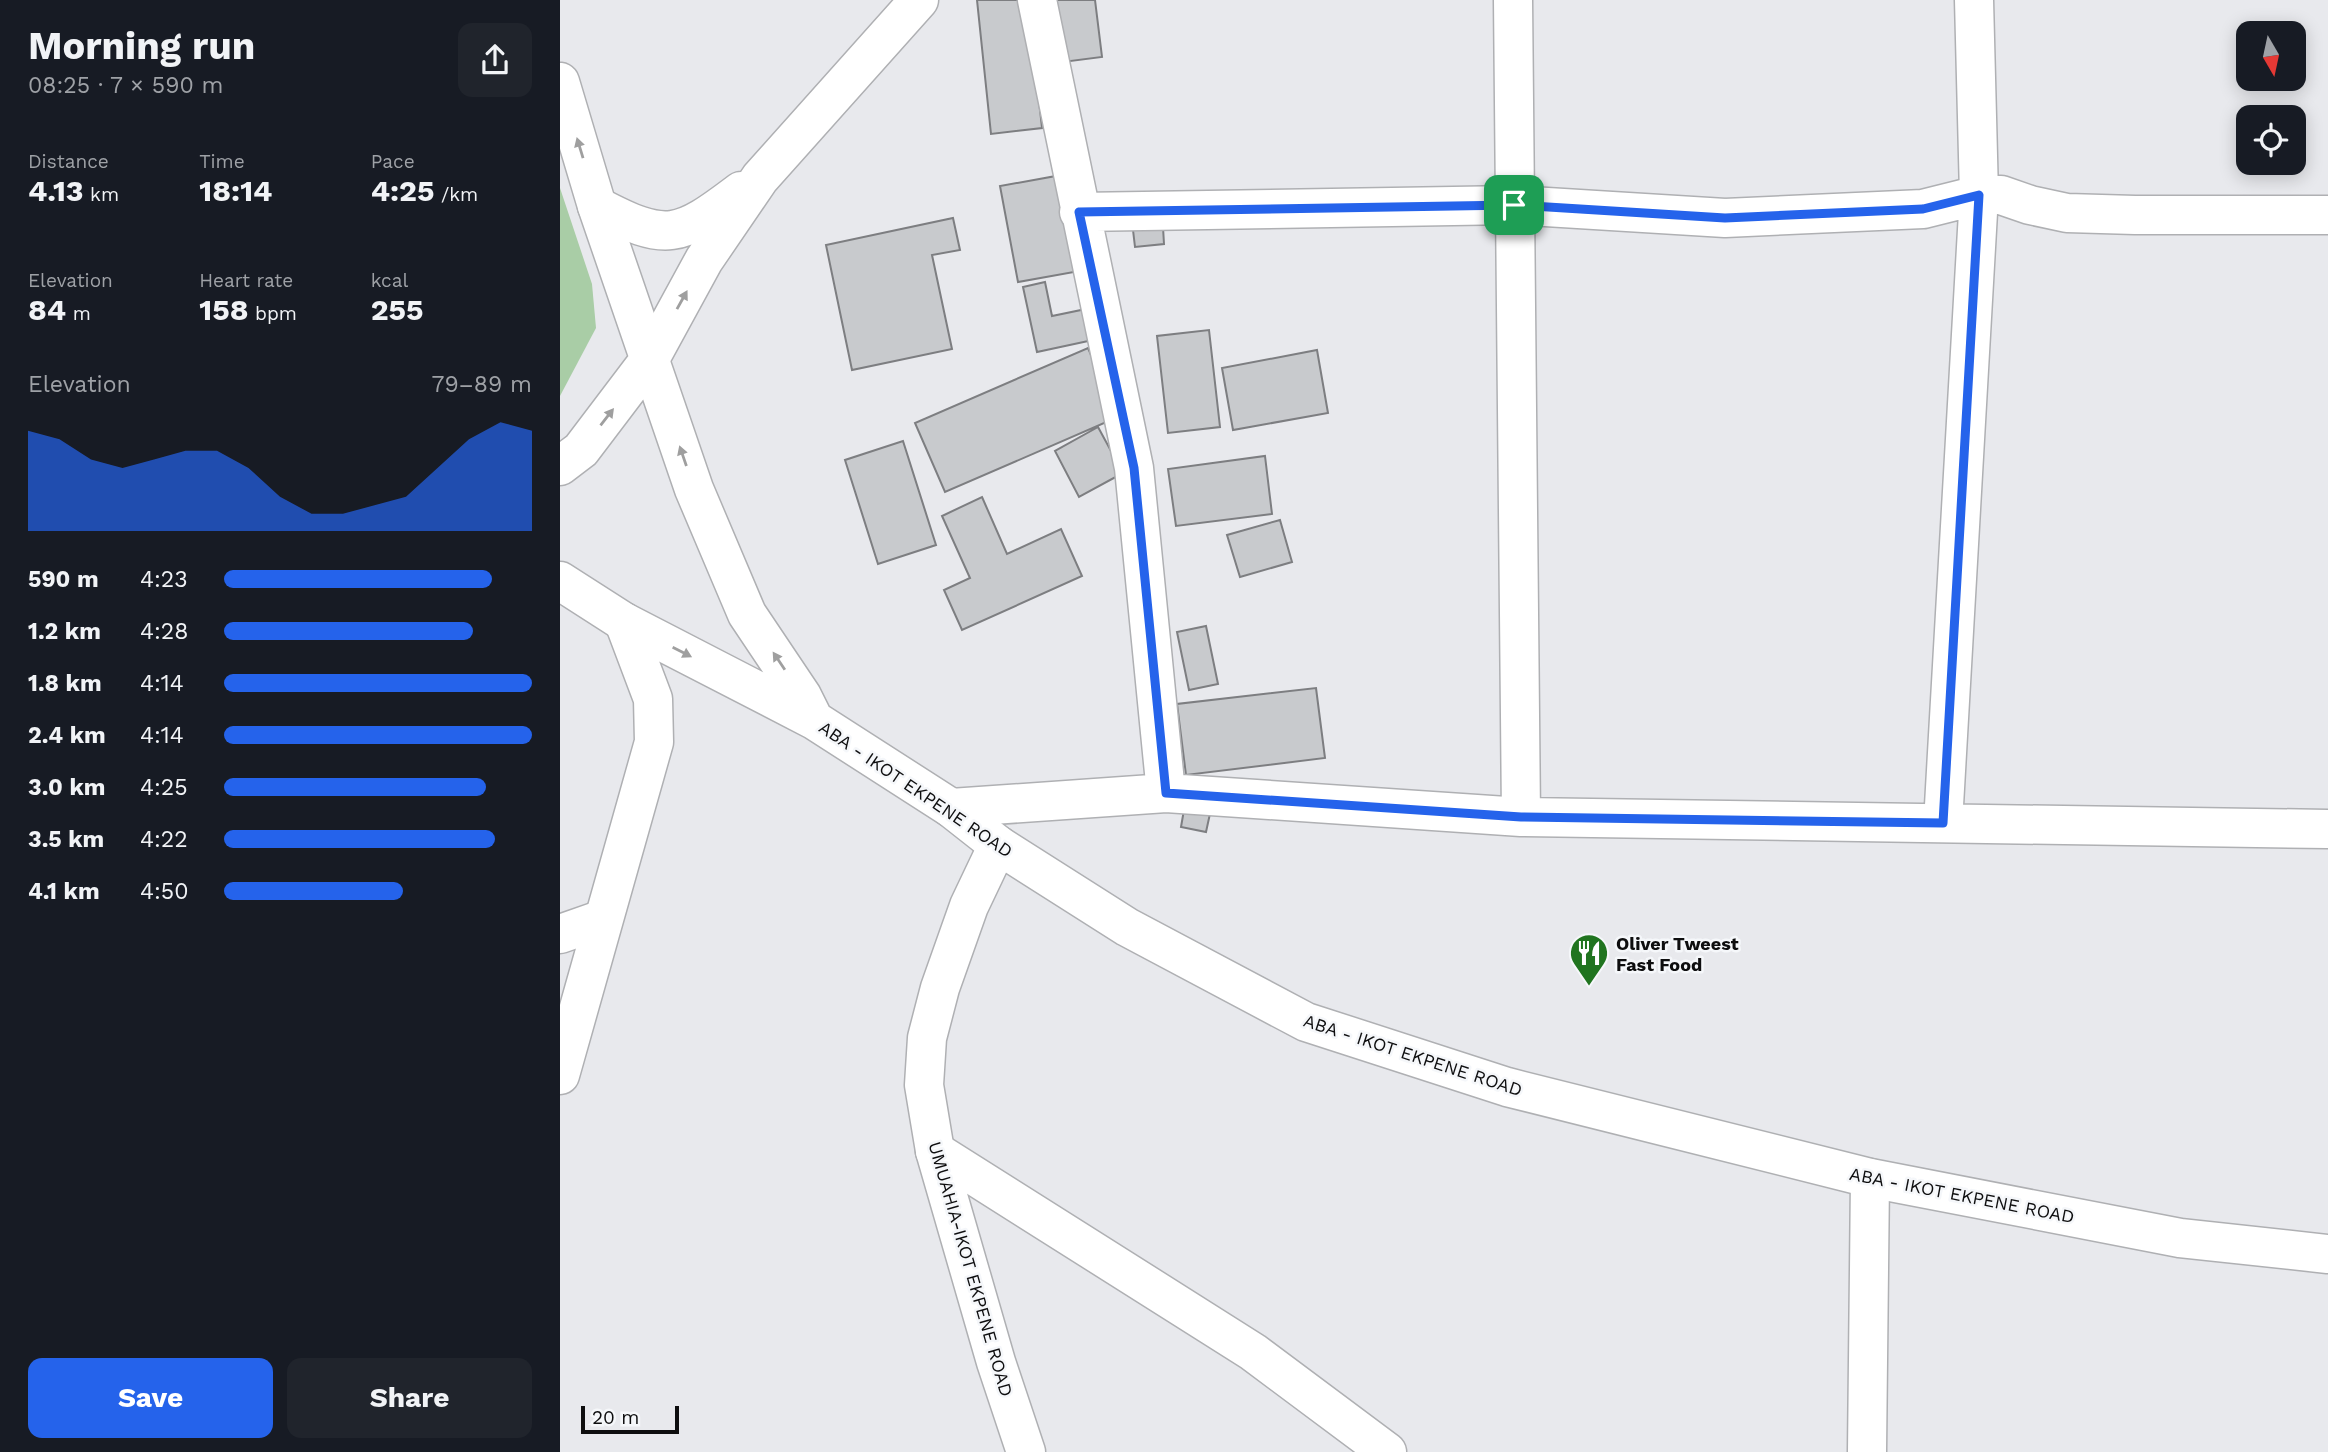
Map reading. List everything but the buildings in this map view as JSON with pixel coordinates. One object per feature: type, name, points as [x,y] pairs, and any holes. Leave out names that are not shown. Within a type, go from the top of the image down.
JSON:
[{"type":"main road","points":[[560,466],[581,450],[650,359],[704,260],[760,178],[919,0]]},
{"type":"main road","points":[[1037,0],[1134,468],[1166,793]]},
{"type":"main road","points":[[1513,0],[1521,817]]},
{"type":"main road","points":[[1943,823],[1979,195],[1974,0]]},
{"type":"main road","points":[[560,82],[597,206],[694,489],[747,614],[803,696],[814,720]]},
{"type":"main road","points":[[597,206],[624,220],[656,231],[672,231],[688,226],[709,214],[760,178]]},
{"type":"main road","points":[[1079,212],[1514,205],[1725,218],[1923,209],[1979,195],[2001,195],[2067,213],[2328,215]]},
{"type":"main road","name":"ABA - IKOT EKPENE ROAD","points":[[560,581],[624,622],[814,720],[951,808],[998,845],[1127,927],[1306,1022],[1507,1087],[1870,1178],[2180,1237],[2328,1254]]},
{"type":"main road","points":[[560,1075],[654,742],[653,699],[624,622]]},
{"type":"main road","points":[[951,808],[1166,793],[1521,817],[2328,829]]},
{"type":"main road","name":"UMUAHIA-IKOT EKPENE ROAD","points":[[998,845],[969,906],[940,988],[927,1038],[924,1085],[935,1151],[996,1362],[1026,1452]]},
{"type":"main road","points":[[560,934],[603,919]]},
{"type":"main road","points":[[935,1151],[1253,1352],[1387,1452]]},
{"type":"main road","points":[[1867,1452],[1870,1178]]},
{"type":"green space","points":[[560,188],[592,284],[596,328],[560,396]]},
{"type":"place","name":"Oliver Tweest Fast Food","points":[[1589,987]]},
{"type":"route","points":[[1979,195],[1943,823],[1521,817],[1166,793],[1134,468],[1079,212],[1514,205],[1725,218],[1923,209],[1979,195]]}]
